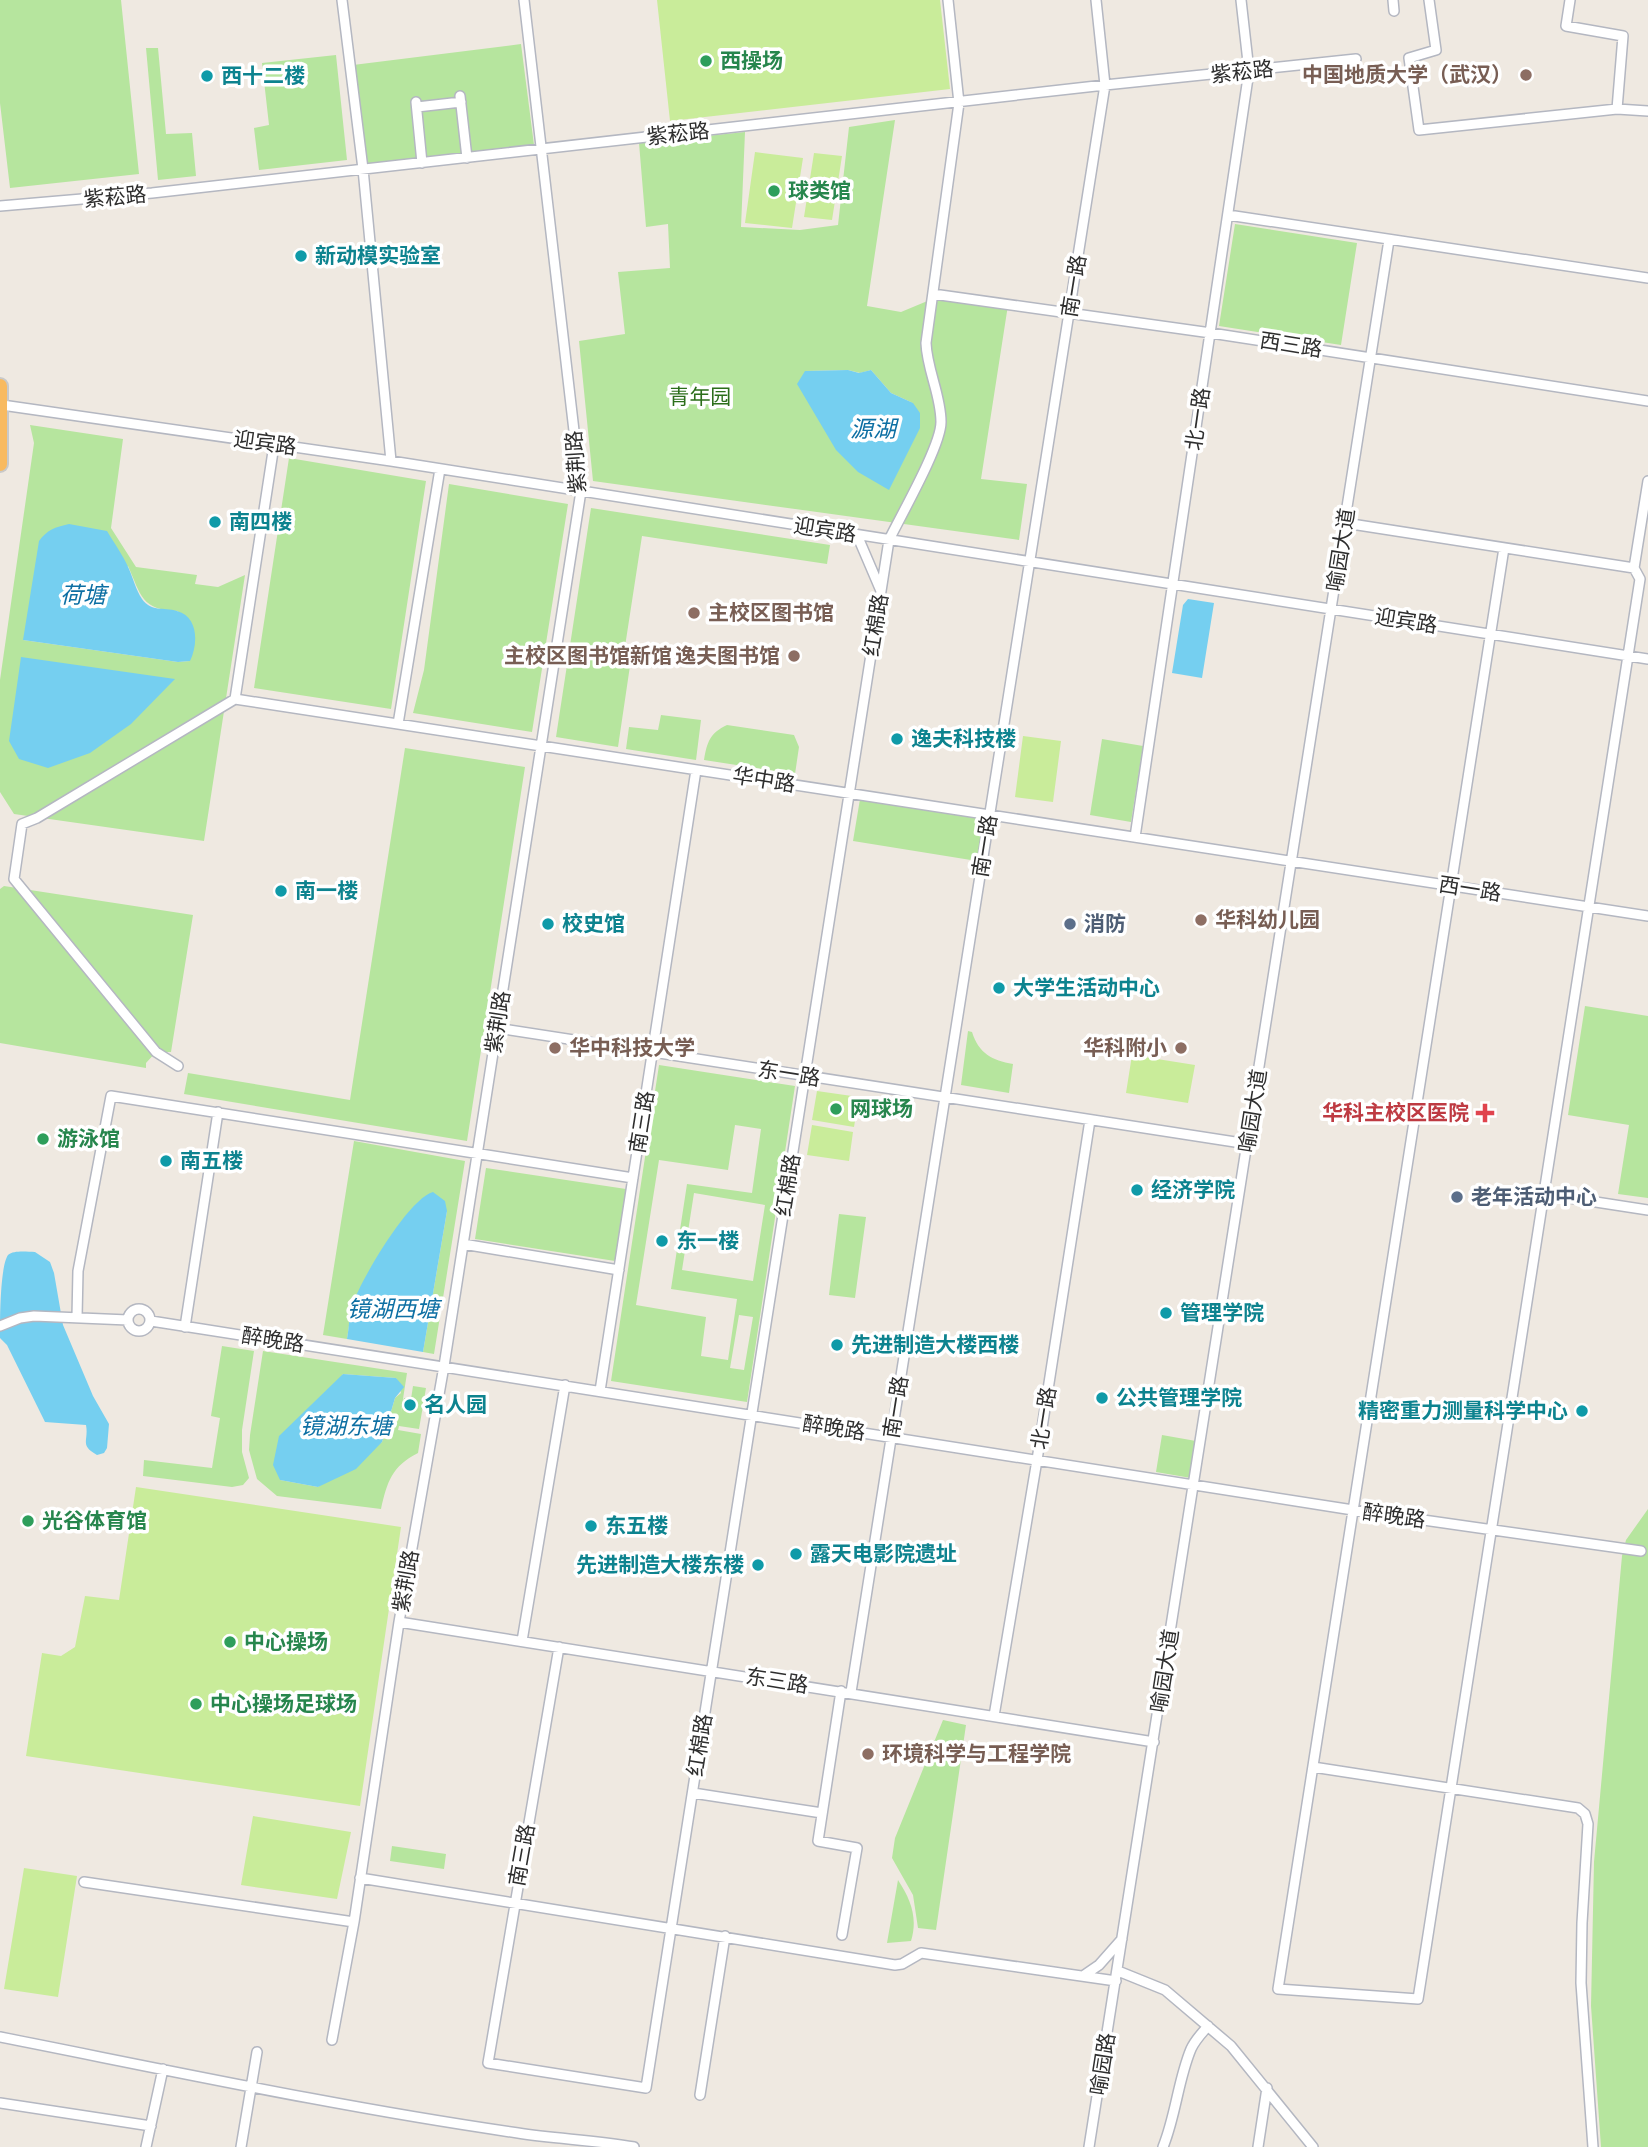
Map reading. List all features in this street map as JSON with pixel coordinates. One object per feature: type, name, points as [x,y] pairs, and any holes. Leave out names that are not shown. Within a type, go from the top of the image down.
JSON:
[{"type":"highway","points":[[0,386],[0,464]]},
{"type":"street","points":[[342,0],[363,169],[391,461]]},
{"type":"street","name":"紫荆路","points":[[332,2040],[354,1922],[399,1622],[444,1366],[581,491],[524,0]]},
{"type":"street","name":"红棉路","points":[[646,2088],[889,540],[939,436],[939,410],[926,355],[959,103],[948,0]]},
{"type":"street","name":"南一路","points":[[842,1934],[857,1848],[818,1841],[891,1437],[1105,85],[1096,0]]},
{"type":"street","name":"北一路","points":[[1135,837],[1249,71],[1241,0]]},
{"type":"street","points":[[1393,0],[1394,12]]},
{"type":"street","points":[[1429,0],[1436,50],[1409,58],[1419,130],[1617,109],[1648,111]]},
{"type":"street","points":[[1570,0],[1566,26],[1623,36],[1617,109]]},
{"type":"street","name":"紫菘路","points":[[0,206],[152,193],[1356,59]]},
{"type":"street","points":[[422,163],[416,105],[460,99],[467,158]]},
{"type":"street","points":[[1228,215],[1648,278]]},
{"type":"street","name":"喻园大道","points":[[1117,1976],[1389,240]]},
{"type":"street","name":"西三路","points":[[933,293],[1648,401]]},
{"type":"street","name":"迎宾路","points":[[2,405],[391,461],[1648,659]]},
{"type":"street","points":[[178,1066],[156,1052],[14,879],[20,835],[22,824],[37,818],[235,699],[274,445]]},
{"type":"street","points":[[398,724],[440,469]]},
{"type":"street","points":[[1504,548],[1278,1989],[1418,1999],[1640,579],[1634,568],[1648,481]]},
{"type":"street","points":[[1345,523],[1634,568]]},
{"type":"street","points":[[857,535],[881,591]]},
{"type":"street","name":"华中路","points":[[235,699],[1292,861]]},
{"type":"street","name":"南三路","points":[[600,1391],[696,770]]},
{"type":"street","name":"西一路","points":[[1292,861],[1648,916]]},
{"type":"street","name":"东一路","points":[[497,1028],[1248,1144]]},
{"type":"street","points":[[77,1317],[78,1270],[111,1096],[633,1178]]},
{"type":"street","points":[[185,1327],[218,1112]]},
{"type":"street","name":"北一路","points":[[994,1716],[1090,1120]]},
{"type":"street","points":[[1544,1194],[1648,1210]]},
{"type":"street","points":[[463,1244],[619,1270]]},
{"type":"street","name":"醉晚路","points":[[141,1308],[149,1314],[150,1321],[144,1330],[137,1331],[131,1327],[128,1320],[131,1311],[141,1308]]},
{"type":"street","name":"醉晚路","points":[[0,1326],[34,1316],[128,1320]]},
{"type":"street","name":"醉晚路","points":[[150,1321],[1353,1510],[1642,1551]]},
{"type":"street","points":[[522,1641],[565,1385]]},
{"type":"street","name":"东三路","points":[[399,1622],[1154,1742]]},
{"type":"street","name":"南三路","points":[[559,1647],[488,2063],[646,2088]]},
{"type":"street","points":[[1313,1767],[1578,1808],[1585,1814],[1588,1824],[1581,1983],[1593,2147]]},
{"type":"street","points":[[693,1793],[822,1813]]},
{"type":"street","points":[[360,1878],[895,1965],[921,1953],[1083,1976],[1117,1976],[1165,1990],[1231,2046],[1313,2147]]},
{"type":"street","points":[[84,1882],[354,1922]]},
{"type":"street","points":[[700,2095],[726,1936]]},
{"type":"street","points":[[1083,1976],[1100,1965],[1123,1938]]},
{"type":"street","name":"喻园路","points":[[1089,2147],[1117,1976]]},
{"type":"street","points":[[1163,2147],[1192,2046],[1208,2026]]},
{"type":"street","points":[[0,2037],[251,2086],[520,2133],[579,2138],[634,2147]]},
{"type":"street","points":[[241,2147],[257,2052]]},
{"type":"street","points":[[146,2147],[163,2069]]},
{"type":"street","points":[[1258,2147],[1267,2088]]},
{"type":"street","points":[[0,2103],[150,2126]]},
{"type":"green space","points":[[0,0],[121,0],[139,174],[10,188],[0,103]]},
{"type":"green space","points":[[657,0],[940,0],[950,89],[670,121]]},
{"type":"green space","points":[[521,44],[534,145],[366,166],[353,65]]},
{"type":"green space","points":[[146,48],[158,48],[166,134],[192,133],[196,176],[158,180]]},
{"type":"green space","points":[[336,55],[347,160],[259,170],[254,128],[269,125],[262,63]]},
{"type":"green space","name":"青年园","points":[[895,120],[867,306],[901,312],[937,297],[1008,305],[981,479],[1027,484],[1019,540],[593,481],[579,341],[625,334],[618,272],[670,268],[668,224],[646,227],[639,143],[745,132],[741,227],[800,230],[838,225],[849,127]],"holes":[[[848,370],[860,373],[871,370],[891,393],[913,403],[805,371]]]},
{"type":"green space","name":"球类馆","points":[[755,152],[803,158],[792,228],[745,223]]},
{"type":"green space","points":[[814,153],[842,156],[832,220],[804,217]]},
{"type":"green space","points":[[1235,224],[1357,243],[1341,345],[1219,326]]},
{"type":"green space","points":[[30,425],[123,439],[111,528],[136,567],[197,575],[195,584],[218,587],[245,575],[204,841],[14,814],[0,792],[0,680],[34,443]],"holes":[[[128,566],[140,593],[149,604],[156,608],[178,611],[190,661],[178,662],[23,640]]]},
{"type":"green space","points":[[289,458],[426,481],[391,709],[254,688]]},
{"type":"green space","points":[[449,484],[568,504],[532,732],[413,713],[424,670]]},
{"type":"green space","points":[[591,508],[830,545],[827,564],[642,536],[624,653],[631,659],[618,747],[556,737]]},
{"type":"green space","points":[[661,715],[701,720],[696,760],[626,749],[629,727],[658,730]]},
{"type":"green space","points":[[727,725],[794,735],[799,747],[795,774],[704,760],[710,739]]},
{"type":"green space","points":[[1023,736],[1061,741],[1053,802],[1015,797]]},
{"type":"green space","points":[[1102,739],[1143,746],[1131,822],[1090,815]]},
{"type":"green space","points":[[405,748],[525,767],[467,1141],[184,1094],[188,1073],[350,1100]]},
{"type":"green space","points":[[860,799],[985,818],[977,861],[853,841]]},
{"type":"green space","points":[[4,886],[193,915],[171,1052],[156,1052],[146,1063],[146,1068],[0,1043],[0,889]]},
{"type":"green space","points":[[1585,1006],[1648,1016],[1648,1198],[1618,1194],[1629,1125],[1568,1115]]},
{"type":"green space","points":[[968,1031],[972,1032],[978,1046],[987,1055],[1013,1064],[1009,1093],[961,1085]]},
{"type":"green space","points":[[1132,1055],[1195,1065],[1188,1103],[1126,1093]]},
{"type":"green space","points":[[659,1065],[795,1086],[747,1402],[611,1381]],"holes":[[[735,1125],[761,1129],[752,1193],[687,1184],[671,1289],[737,1299],[728,1360],[701,1356],[706,1317],[636,1305],[659,1160],[728,1170]],[[694,1193],[765,1205],[753,1281],[682,1270]],[[739,1315],[753,1317],[744,1370],[730,1368]]]},
{"type":"green space","name":"网球场","points":[[817,1091],[859,1097],[854,1127],[812,1120]]},
{"type":"green space","name":"网球场","points":[[812,1125],[853,1132],[849,1161],[807,1155]]},
{"type":"green space","points":[[354,1141],[465,1161],[434,1354],[423,1352],[447,1211],[362,1286],[352,1305],[347,1339],[323,1335]]},
{"type":"green space","points":[[486,1168],[626,1189],[615,1261],[475,1239]]},
{"type":"green space","points":[[839,1214],[866,1217],[855,1298],[829,1295]]},
{"type":"green space","points":[[222,1346],[254,1351],[242,1430],[242,1452],[249,1478],[243,1485],[232,1487],[143,1476],[144,1460],[212,1468],[220,1418],[211,1416]]},
{"type":"green space","points":[[263,1351],[407,1373],[401,1412],[404,1398],[411,1399],[413,1386],[426,1388],[419,1429],[399,1426],[398,1430],[421,1434],[418,1453],[396,1469],[381,1509],[277,1496],[257,1479],[249,1450]],"holes":[[[343,1374],[396,1378],[401,1393],[395,1398],[382,1442],[318,1487],[280,1480]]]},
{"type":"green space","points":[[1162,1435],[1196,1441],[1191,1478],[1156,1472]]},
{"type":"green space","name":"中心操场","points":[[136,1487],[401,1527],[360,1806],[26,1756],[42,1653],[61,1656],[75,1647],[85,1596],[119,1600]]},
{"type":"green space","points":[[1648,1509],[1648,2147],[1601,2147],[1591,2006],[1594,1862],[1622,1556],[1626,1540]]},
{"type":"green space","points":[[943,1720],[966,1725],[936,1930],[918,1928],[913,1895],[892,1858],[895,1838]]},
{"type":"green space","points":[[253,1816],[351,1832],[337,1899],[241,1885]]},
{"type":"green space","points":[[392,1846],[446,1854],[444,1869],[390,1861]]},
{"type":"green space","points":[[24,1868],[77,1876],[58,1997],[4,1989]]},
{"type":"green space","points":[[898,1880],[912,1909],[913,1933],[911,1941],[887,1943]]},
{"type":"water","name":"源湖","points":[[848,370],[859,373],[871,370],[891,393],[913,403],[920,413],[920,428],[889,490],[858,472],[836,450],[797,384],[805,371]]},
{"type":"water","name":"荷塘","points":[[69,524],[107,531],[124,559],[142,599],[153,607],[177,611],[189,619],[195,632],[190,661],[178,662],[23,640],[39,541],[52,530]]},
{"type":"water","points":[[1188,599],[1214,603],[1202,678],[1172,673],[1183,605]]},
{"type":"water","points":[[21,657],[175,679],[131,724],[90,753],[48,768],[19,759],[9,741]]},
{"type":"water","name":"镜湖西塘","points":[[433,1192],[445,1201],[447,1211],[423,1352],[347,1339],[352,1306],[386,1242],[411,1209]]},
{"type":"water","points":[[14,1252],[35,1252],[50,1262],[63,1325],[93,1396],[109,1424],[107,1448],[104,1453],[97,1455],[86,1445],[86,1425],[45,1422],[7,1345],[0,1338],[5,1261],[8,1255]]},
{"type":"water","name":"镜湖东塘","points":[[343,1374],[396,1378],[404,1387],[395,1398],[382,1442],[356,1469],[318,1487],[280,1480],[273,1465],[279,1436]]},
{"type":"place","name":"西操场","points":[[706,61]]},
{"type":"place","name":"中国地质大学（武汉）","points":[[1526,75]]},
{"type":"place","name":"西十二楼","points":[[207,76]]},
{"type":"place","name":"球类馆","points":[[774,191]]},
{"type":"place","name":"新动模实验室","points":[[301,256]]},
{"type":"place","name":"南四楼","points":[[215,522]]},
{"type":"place","name":"主校区图书馆","points":[[694,613]]},
{"type":"place","name":"主校区图书馆新馆 逸夫图书馆","points":[[794,656]]},
{"type":"place","name":"逸夫科技楼","points":[[897,739]]},
{"type":"place","name":"南一楼","points":[[281,891]]},
{"type":"place","name":"华科幼儿园","points":[[1201,920]]},
{"type":"place","name":"校史馆","points":[[548,924]]},
{"type":"place","name":"消防","points":[[1070,924]]},
{"type":"place","name":"大学生活动中心","points":[[999,988]]},
{"type":"place","name":"华中科技大学","points":[[555,1048]]},
{"type":"place","name":"华科附小","points":[[1181,1048]]},
{"type":"place","name":"网球场","points":[[836,1109]]},
{"type":"place","name":"华科主校区医院","points":[[1485,1113]]},
{"type":"place","name":"游泳馆","points":[[43,1139]]},
{"type":"place","name":"南五楼","points":[[166,1161]]},
{"type":"place","name":"经济学院","points":[[1137,1190]]},
{"type":"place","name":"老年活动中心","points":[[1457,1197]]},
{"type":"place","name":"东一楼","points":[[662,1241]]},
{"type":"place","name":"管理学院","points":[[1166,1313]]},
{"type":"place","name":"先进制造大楼西楼","points":[[837,1345]]},
{"type":"place","name":"公共管理学院","points":[[1102,1398]]},
{"type":"place","name":"名人园","points":[[410,1405]]},
{"type":"place","name":"精密重力测量科学中心","points":[[1582,1411]]},
{"type":"place","name":"光谷体育馆","points":[[28,1521]]},
{"type":"place","name":"东五楼","points":[[591,1526]]},
{"type":"place","name":"露天电影院遗址","points":[[796,1554]]},
{"type":"place","name":"先进制造大楼东楼","points":[[758,1565]]},
{"type":"place","name":"中心操场","points":[[230,1642]]},
{"type":"place","name":"中心操场足球场","points":[[196,1704]]},
{"type":"place","name":"环境科学与工程学院","points":[[868,1754]]}]
